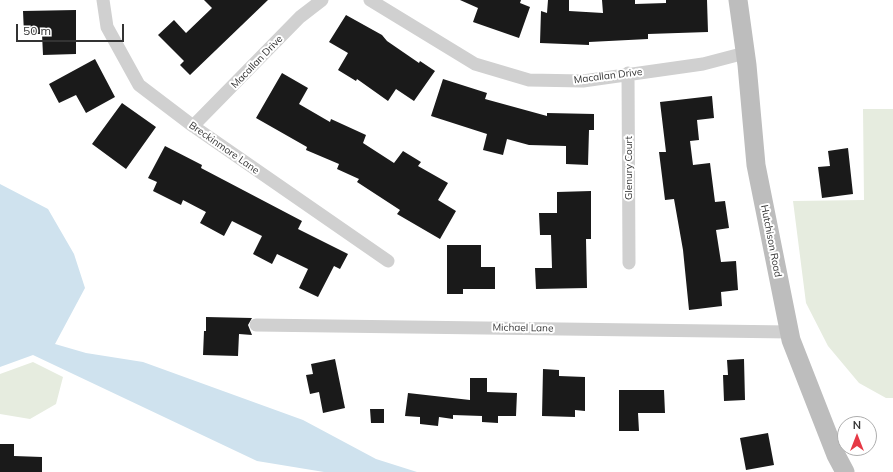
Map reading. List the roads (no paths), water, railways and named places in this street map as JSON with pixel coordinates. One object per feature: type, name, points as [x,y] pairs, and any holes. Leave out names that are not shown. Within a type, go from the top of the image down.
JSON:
[{"type":"street","name":"Breckinmore Lane","points":[[103,0],[107,27],[139,85],[193,126],[388,261]]},
{"type":"street","name":"Macallan Drive","points":[[193,126],[300,17],[322,0]]},
{"type":"street","name":"Macallan Drive","points":[[370,0],[475,64],[530,80],[583,81],[628,73],[703,64],[745,52]]},
{"type":"street","name":"Hutchison Road","points":[[738,0],[745,52],[756,165],[791,340],[836,455],[845,472]]},
{"type":"street","name":"Glenury Court","points":[[628,73],[629,263]]},
{"type":"street","name":"Michael Lane","points":[[256,325],[790,332]]},
{"type":"water","points":[[0,184],[48,209],[74,254],[85,288],[55,344],[86,353],[143,362],[303,420],[376,459],[417,472],[324,472],[257,461],[33,355],[0,367]]}]
